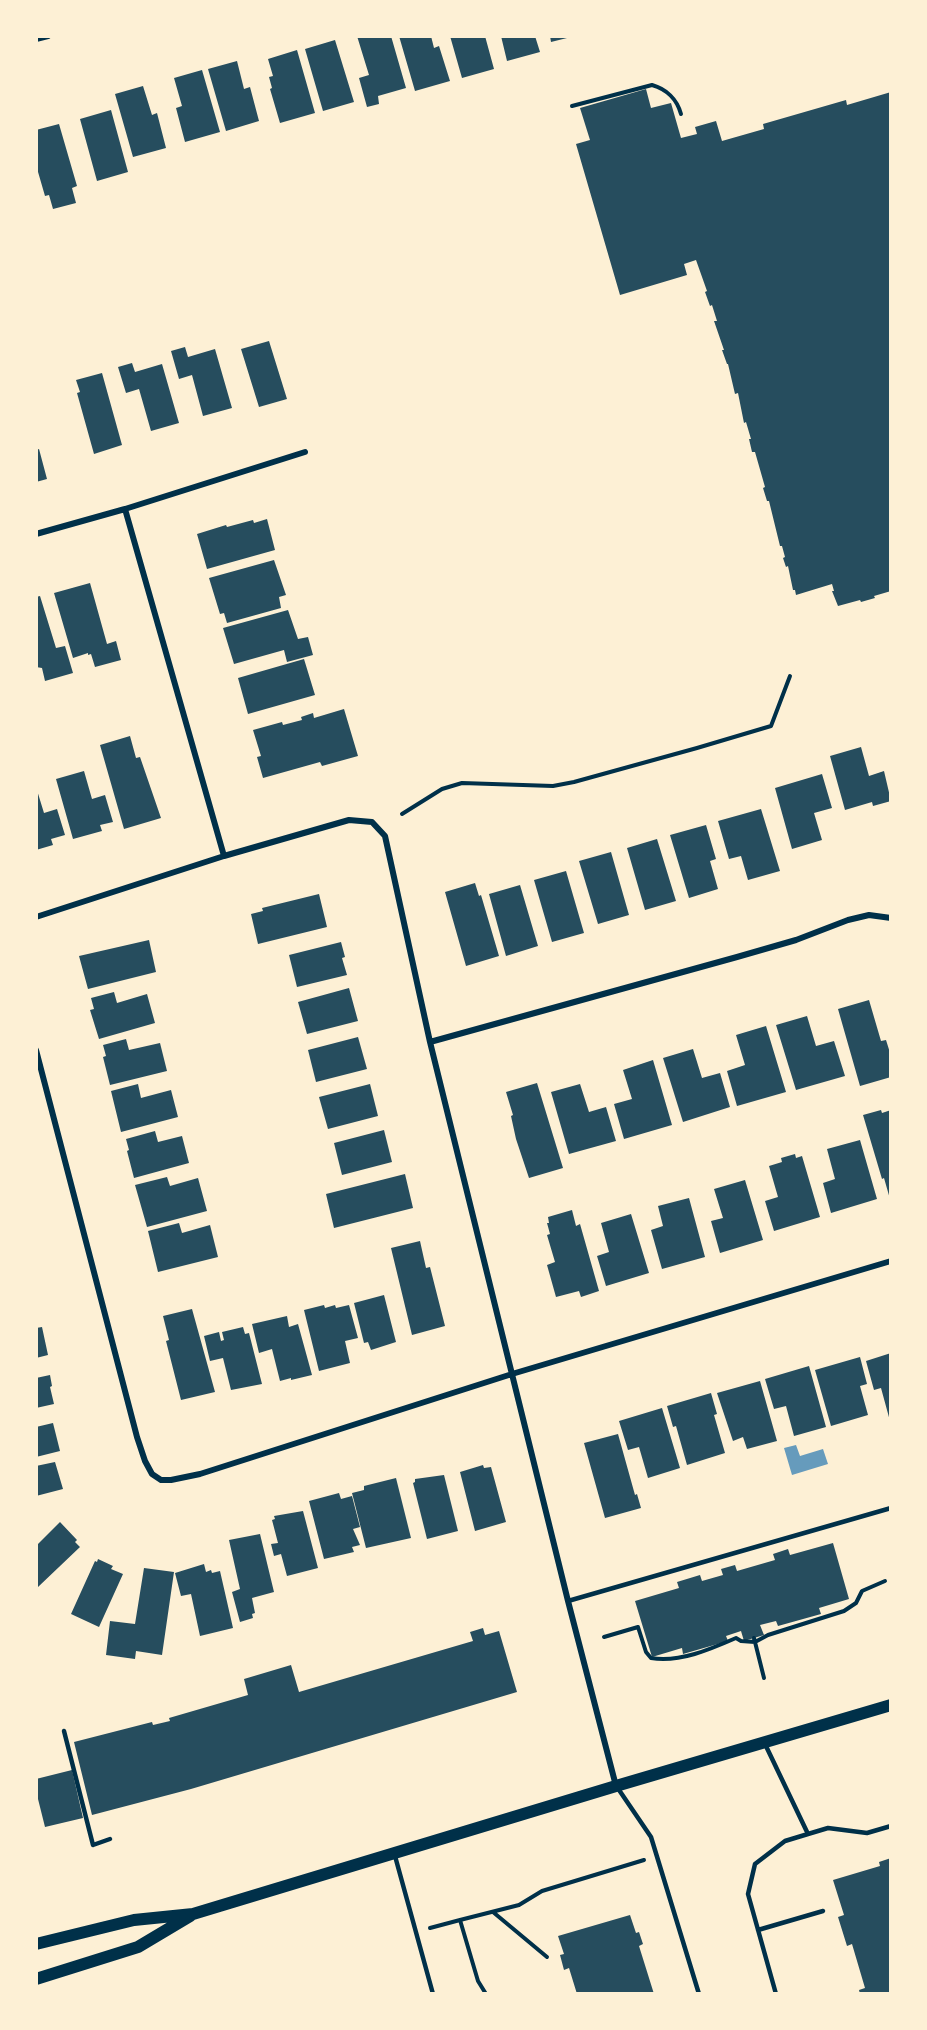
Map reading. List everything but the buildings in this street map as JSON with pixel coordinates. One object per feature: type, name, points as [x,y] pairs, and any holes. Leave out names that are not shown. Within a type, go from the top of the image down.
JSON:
[{"type":"main road","points":[[36,1944],[134,1920],[194,1914],[891,1705]]},
{"type":"main road","points":[[36,1979],[138,1947],[194,1914]]},
{"type":"street","points":[[36,39],[48,36]]},
{"type":"street","points":[[36,534],[305,452]]},
{"type":"street","points":[[124,509],[224,856]]},
{"type":"street","points":[[36,917],[224,856],[350,820],[372,822],[385,836],[430,1042],[616,1786]]},
{"type":"street","points":[[430,1042],[796,940],[848,920],[869,915],[891,918]]},
{"type":"street","points":[[36,1050],[137,1437],[152,1474],[161,1480],[171,1480],[228,1466],[512,1374],[891,1261]]},
{"type":"lane","points":[[568,1601],[891,1508]]},
{"type":"lane","points":[[64,1731],[93,1845],[110,1839]]},
{"type":"lane","points":[[764,1742],[808,1834]]},
{"type":"lane","points":[[616,1786],[651,1837],[699,1994]]},
{"type":"lane","points":[[776,1994],[748,1894],[755,1864],[785,1841],[828,1828],[867,1833],[891,1826]]},
{"type":"lane","points":[[394,1853],[434,1994]]},
{"type":"lane","points":[[758,1930],[823,1911]]},
{"type":"path","points":[[572,106],[652,85],[660,87],[671,96],[681,114]]},
{"type":"path","points":[[402,814],[442,789],[462,783],[553,786],[771,726],[790,676]]},
{"type":"path","points":[[604,1637],[638,1627],[646,1652],[651,1658],[674,1659],[720,1646],[736,1638],[741,1641],[754,1640],[844,1611],[856,1603],[862,1591],[885,1581]]},
{"type":"path","points":[[754,1640],[764,1678]]},
{"type":"path","points":[[416,1932],[519,1905],[542,1891],[657,1856]]},
{"type":"path","points":[[492,1911],[547,1957]]},
{"type":"path","points":[[460,1920],[478,1981],[486,1994]]},
{"type":"water","points":[[796,1445],[800,1456],[823,1449],[828,1464],[792,1475],[784,1448]]}]
